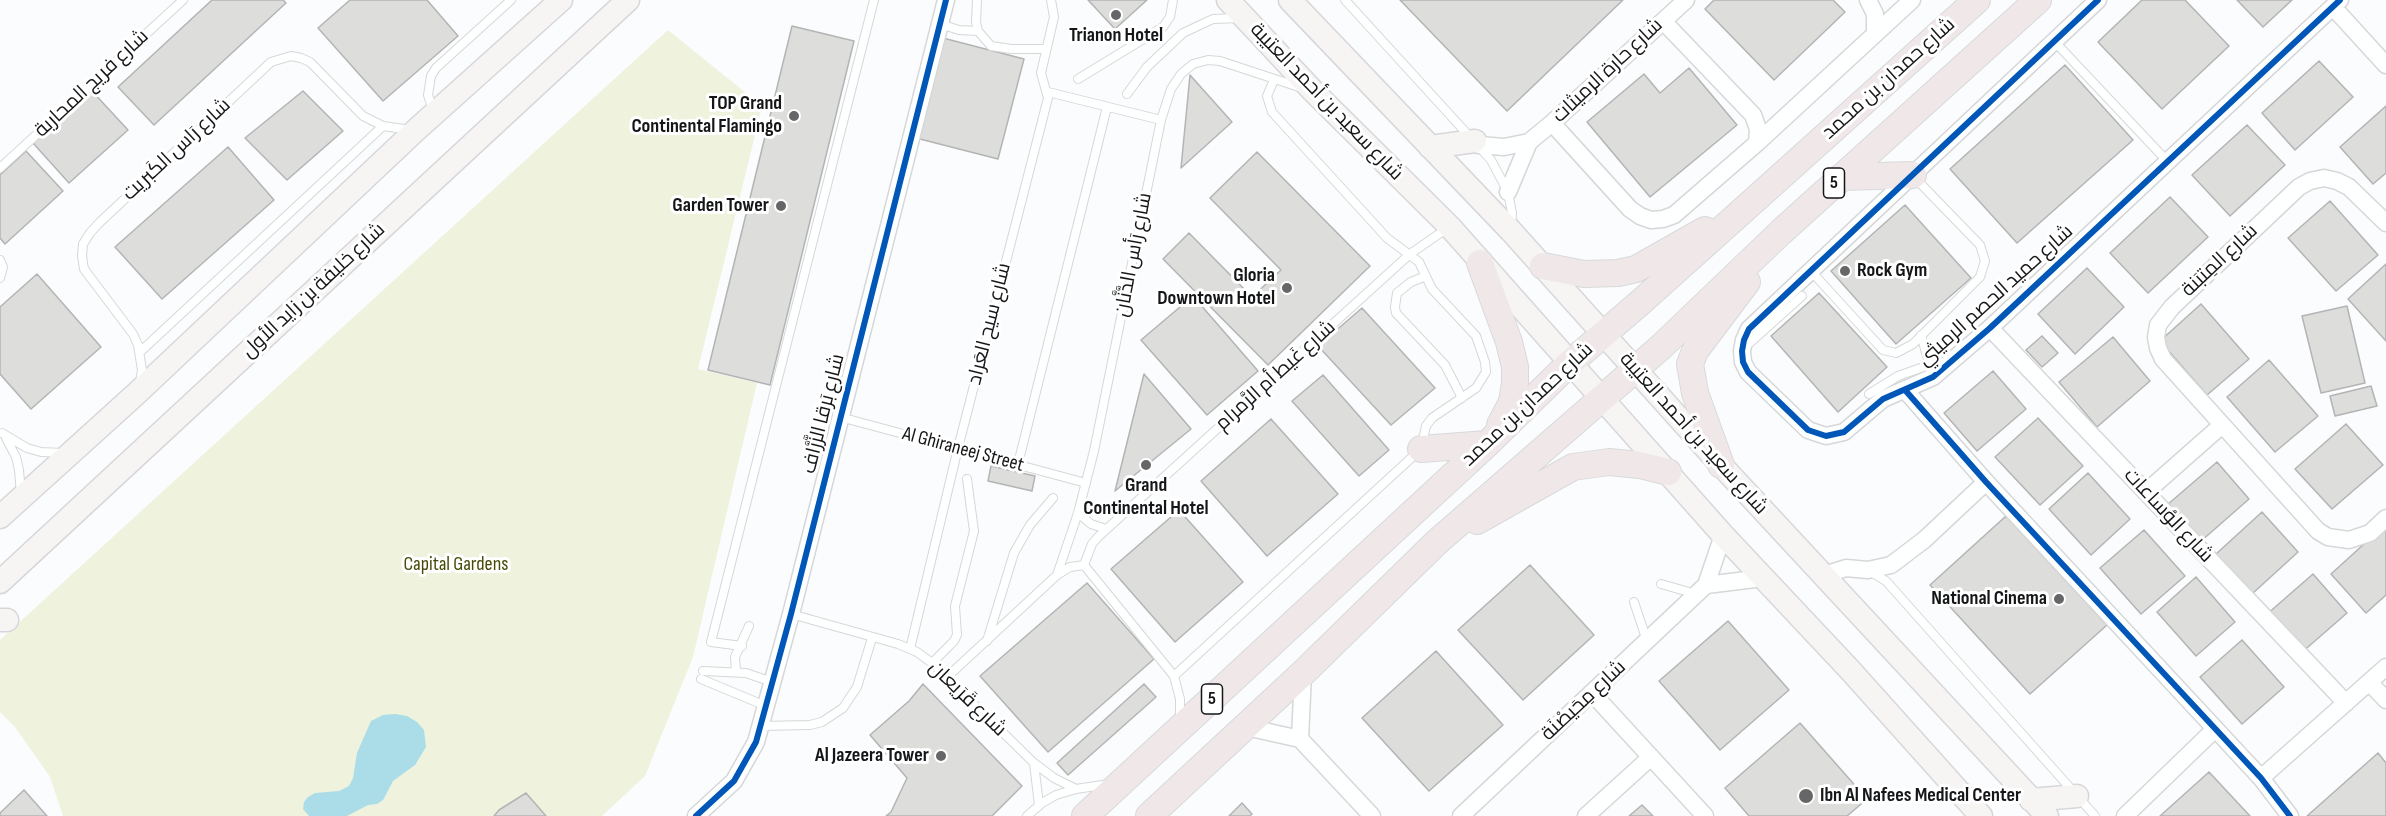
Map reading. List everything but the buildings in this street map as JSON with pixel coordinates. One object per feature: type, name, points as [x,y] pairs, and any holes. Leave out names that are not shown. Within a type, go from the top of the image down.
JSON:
[{"type":"main road","points":[[7,509],[136,394],[416,130],[561,0]]},
{"type":"main road","name":"شارع خليفة بن زايد الأول","points":[[0,582],[628,0]]},
{"type":"main road","name":"شارع سعيد بن أحمد العتيبة","points":[[1228,0],[1313,91],[1450,227],[1723,535],[1850,670],[1981,816]]},
{"type":"main road","name":"شارع سعيد بن أحمد العتيبة","points":[[1290,0],[1511,231],[1634,370],[2039,808]]},
{"type":"main road","name":"شارع حمدان بن محمد","points":[[1085,816],[1176,734],[1570,363],[1977,0]]},
{"type":"main road","name":"شارع حمدان بن محمد","points":[[1149,816],[1303,673],[1437,542],[1662,346],[1781,232],[2038,0]]},
{"type":"main road","points":[[1430,147],[1477,143]]},
{"type":"main road","points":[[1841,177],[1912,175]]},
{"type":"main road","points":[[1542,266],[1569,272],[1601,274],[1636,269],[1755,200]]},
{"type":"main road","points":[[1721,465],[1695,393],[1690,364],[1695,351],[1781,232]]},
{"type":"main road","points":[[1421,449],[1489,441],[1512,402],[1515,367],[1498,309],[1480,263]]},
{"type":"main road","points":[[1437,542],[1573,468],[1609,462],[1641,465],[1668,472]]},
{"type":"main road","points":[[2039,808],[2077,796]]},
{"type":"street","name":"شارع بَرقا الزَّرَّاف","points":[[696,816],[734,781],[756,742],[791,614],[946,0]]},
{"type":"street","points":[[1868,0],[1875,14],[1875,34]]},
{"type":"street","points":[[1552,123],[1630,209],[1651,220],[1663,219],[1674,215],[1757,143],[1912,0]]},
{"type":"street","points":[[1742,351],[1749,330],[2098,0]]},
{"type":"street","name":"شارع حارة الرميثات","points":[[1508,192],[1529,142],[1664,21],[1681,1]]},
{"type":"street","points":[[2337,4],[2386,65]]},
{"type":"street","name":"شارع حميد الحصم الرميثي","points":[[1742,351],[1743,362],[1748,372],[1801,424],[1816,435],[1826,436],[1844,432],[1883,399],[1905,390],[1990,328],[2337,4]]},
{"type":"street","points":[[1664,21],[1753,115],[1758,129],[1757,143]]},
{"type":"street","points":[[1477,143],[1504,147],[1529,142]]},
{"type":"street","name":"شارع المِتبَنة","points":[[2386,222],[2349,187],[2324,178],[2310,181],[2299,187],[2164,315],[2158,326],[2156,337],[2163,359],[2310,523],[2328,537],[2349,540],[2370,533],[2386,518]]},
{"type":"street","name":"شارع الوُساعات","points":[[1990,328],[2346,703]]},
{"type":"street","points":[[1905,390],[1986,482],[2261,778],[2290,816]]},
{"type":"street","points":[[2146,492],[2222,425]]},
{"type":"street","points":[[1824,575],[1846,568],[1868,570],[1892,565],[1924,540],[1986,482]]},
{"type":"street","name":"شارع مِحَيصْنَة","points":[[1461,816],[1701,590],[1723,535]]},
{"type":"street","points":[[1701,590],[1763,578]]},
{"type":"street","points":[[2261,778],[2386,667]]},
{"type":"street","points":[[1300,739],[1303,673]]},
{"type":"street","points":[[2370,682],[2386,700]]},
{"type":"street","points":[[1592,693],[1705,816]]},
{"type":"street","points":[[1246,727],[1300,739],[1372,816]]},
{"type":"street","points":[[2126,816],[2215,729]]},
{"type":"street","points":[[1586,816],[1651,757]]},
{"type":"lane","name":"شارع فريج المحاربة","points":[[0,168],[183,0]]},
{"type":"lane","points":[[435,115],[428,95],[431,76],[436,68],[511,0]]},
{"type":"lane","points":[[742,646],[711,642],[874,0]]},
{"type":"lane","points":[[977,0],[978,31],[991,46],[1011,49],[1046,49]]},
{"type":"lane","name":"شارع سيح العَراد","points":[[910,649],[958,448],[1046,105],[1048,92],[1041,73],[1054,17],[1051,0]]},
{"type":"lane","points":[[1078,79],[1163,27],[1170,17],[1173,0]]},
{"type":"lane","points":[[1345,0],[1477,143],[1499,172],[1508,192],[1512,213],[1511,231]]},
{"type":"lane","points":[[1127,94],[1147,67],[1183,33],[1213,19],[1230,17],[1246,19]]},
{"type":"lane","points":[[940,24],[958,30],[978,31]]},
{"type":"lane","points":[[2054,41],[2168,162]]},
{"type":"lane","name":"شارع رَاس الكَبريت","points":[[136,394],[142,370],[140,352],[133,334],[84,269],[83,244],[99,223],[271,62],[291,56],[310,62],[355,110],[373,122],[394,129],[416,130]]},
{"type":"lane","name":"شارع رَأس الدَّنَّان","points":[[1058,575],[1086,483],[1161,120],[1171,89],[1181,74],[1193,64],[1208,60],[1220,61],[1313,91]]},
{"type":"lane","points":[[1174,676],[1421,449],[1426,426],[1432,418],[1476,388],[1486,372],[1481,346],[1470,327],[1438,296],[1419,262],[1387,238],[1277,120],[1268,104],[1267,96],[1274,80]]},
{"type":"lane","points":[[1048,92],[1161,120]]},
{"type":"lane","points":[[1018,464],[1107,107]]},
{"type":"lane","points":[[140,352],[383,126]]},
{"type":"lane","name":"شارع حميد الحصم الرميثي","points":[[1810,270],[1883,350],[1890,353],[1902,351],[1921,335],[1980,277],[1985,261],[1980,245],[1912,175]]},
{"type":"lane","name":"شارع غَيط أم الرَّمرام","points":[[1084,565],[1092,544],[1106,530],[1410,254],[1450,227]]},
{"type":"lane","points":[[0,260],[3,267],[0,278]]},
{"type":"lane","points":[[1426,276],[1411,282],[1397,293],[1394,302],[1396,313],[1445,365],[1462,398]]},
{"type":"lane","points":[[1742,351],[1803,296]]},
{"type":"lane","name":"شارع حميد الحصم الرميثي","points":[[1921,335],[1931,371]]},
{"type":"lane","points":[[1869,394],[1898,376],[1931,371]]},
{"type":"lane","name":"Al Ghiraneej Street","points":[[840,417],[1086,483]]},
{"type":"lane","points":[[1,432],[27,448],[41,452],[70,453]]},
{"type":"lane","points":[[1,432],[16,457],[21,484],[7,509]]},
{"type":"lane","points":[[932,663],[957,635],[955,606],[974,531],[967,479]]},
{"type":"lane","points":[[987,641],[1018,542],[1053,498]]},
{"type":"lane","points":[[1078,513],[1091,524],[1106,530]]},
{"type":"lane","points":[[946,678],[1058,575],[1070,567],[1084,565],[1174,676],[1180,699],[1176,734]]},
{"type":"lane","points":[[1868,570],[1886,581],[2095,816]]},
{"type":"lane","points":[[1661,584],[1701,590]]},
{"type":"lane","points":[[1634,602],[1647,641]]},
{"type":"lane","name":"شارع قَرَيعان","points":[[791,614],[910,649],[932,663],[1034,763],[1054,778],[1076,789]]},
{"type":"lane","points":[[736,672],[734,661],[749,626]]},
{"type":"lane","points":[[760,726],[810,725],[822,722],[843,708],[857,687],[872,638]]},
{"type":"lane","points":[[766,706],[702,675],[736,672],[772,682]]},
{"type":"lane","points":[[1034,763],[1040,805]]},
{"type":"lane","points":[[1027,816],[1056,795],[1076,789],[1121,782]]},
{"type":"green space","name":"Capital Gardens","points":[[668,30],[762,106],[698,369],[757,383],[693,657],[645,776],[602,816],[63,816],[50,777],[15,727],[0,712],[0,640]]},
{"type":"water","points":[[383,715],[407,716],[424,730],[426,747],[415,765],[393,781],[383,800],[377,804],[368,805],[347,816],[309,816],[303,809],[308,797],[315,793],[339,791],[349,786],[353,778],[357,753],[371,721]]},
{"type":"cycle path","points":[[696,816],[734,781],[756,742],[791,614],[946,0]]},
{"type":"cycle path","points":[[2098,0],[1749,329],[1742,351],[1743,362],[1748,372],[1808,430],[1826,436],[1844,432],[1883,399],[1933,377],[1990,328],[2340,0]]},
{"type":"cycle path","points":[[1905,390],[1986,482],[2261,778],[2290,816]]},
{"type":"place","name":"Trianon Hotel","points":[[1116,15]]},
{"type":"place","name":"TOP Grand Continental Flamingo","points":[[794,116]]},
{"type":"place","name":"Garden Tower","points":[[781,206]]},
{"type":"place","name":"Rock Gym","points":[[1845,271]]},
{"type":"place","name":"Gloria Downtown Hotel","points":[[1287,288]]},
{"type":"place","name":"Grand Continental Hotel","points":[[1146,465]]},
{"type":"place","name":"National Cinema","points":[[2059,599]]},
{"type":"place","name":"Al Jazeera Tower","points":[[941,756]]},
{"type":"place","name":"Ibn Al Nafees Medical Center","points":[[1806,796]]}]
